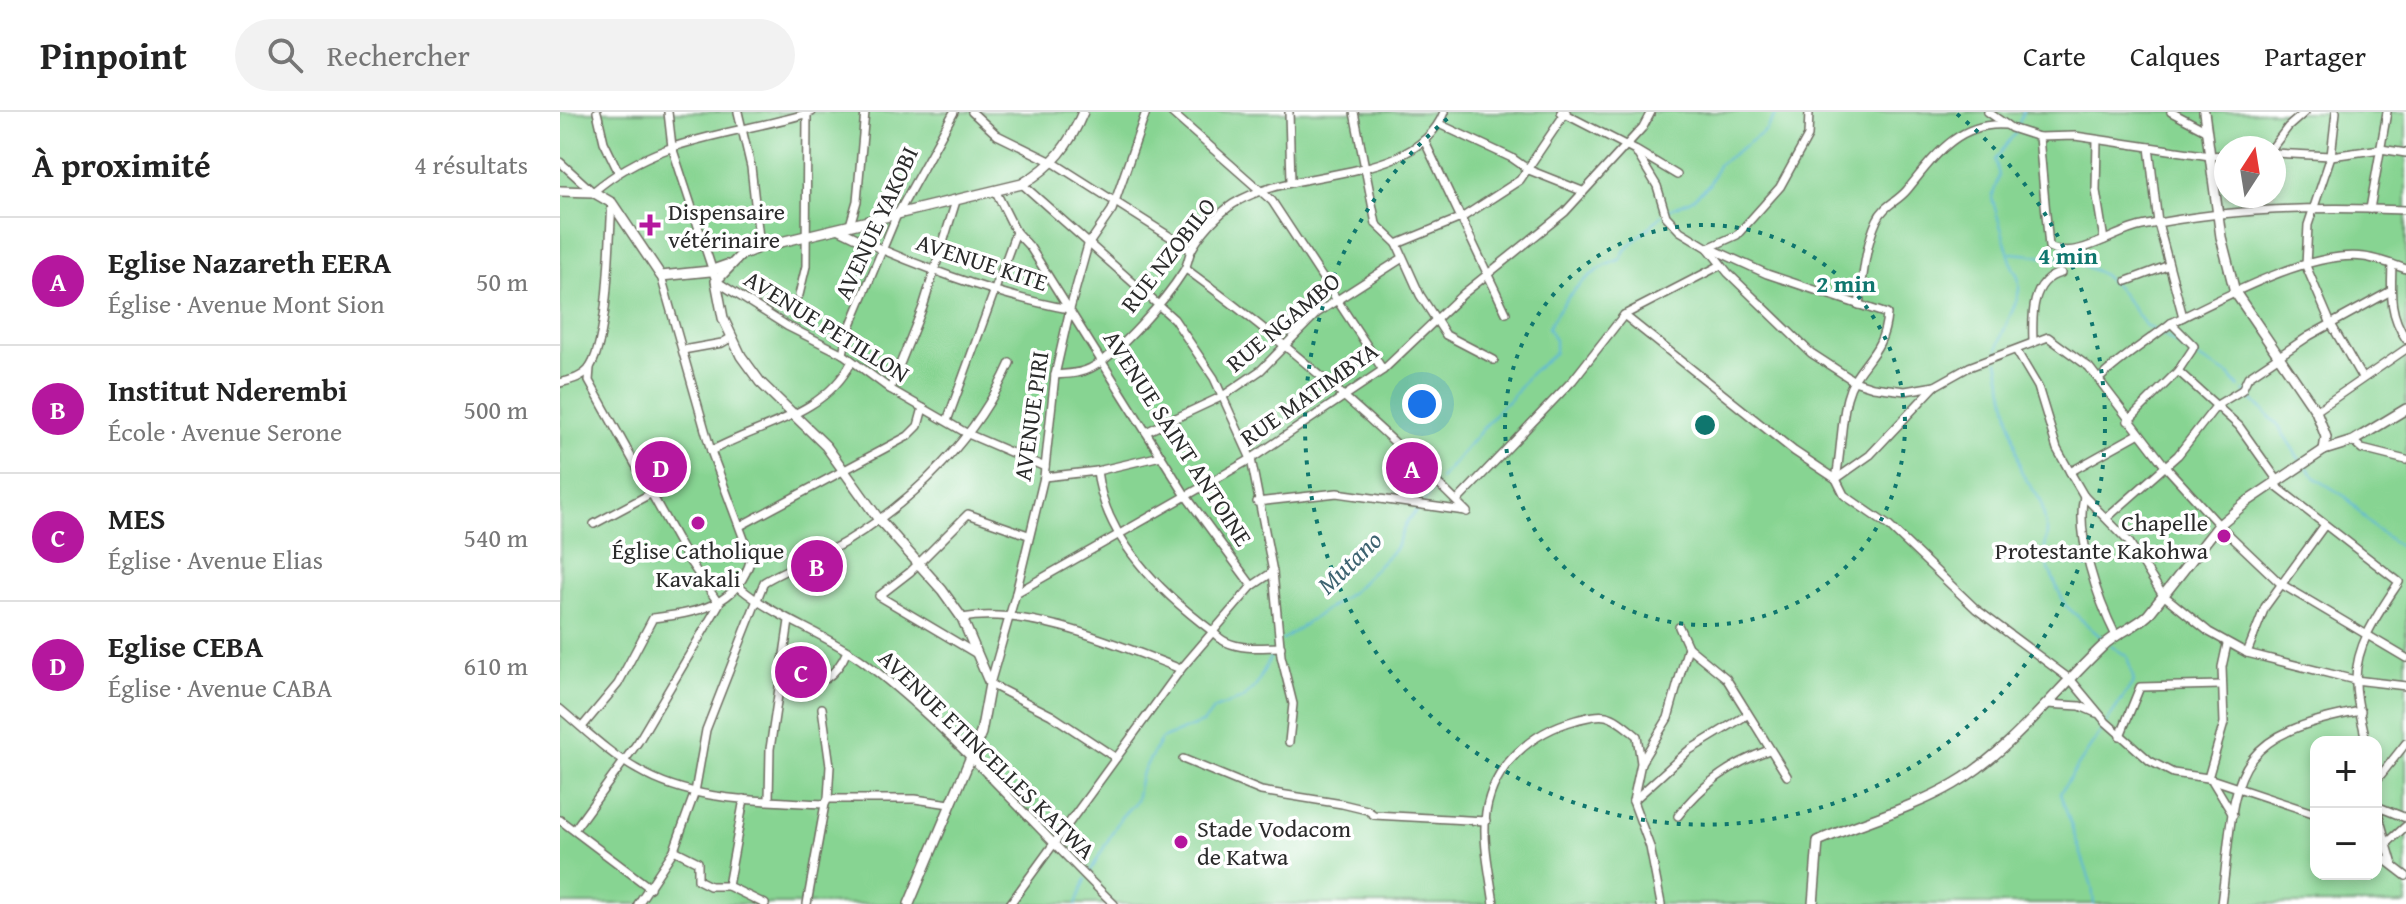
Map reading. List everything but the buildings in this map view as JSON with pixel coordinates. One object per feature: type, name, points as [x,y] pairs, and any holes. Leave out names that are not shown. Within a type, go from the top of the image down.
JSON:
[{"type":"street","points":[[597,112],[604,142],[618,171]]},
{"type":"street","name":"AVENUE PETILLON","points":[[668,112],[672,147],[713,276],[787,326],[843,354],[851,363],[890,389],[968,434],[1045,467]]},
{"type":"street","points":[[738,112],[760,247]]},
{"type":"street","points":[[850,225],[857,201],[865,112]]},
{"type":"street","name":"AVENUE YAKOBI","points":[[843,354],[847,334],[896,217],[955,112]]},
{"type":"street","points":[[972,112],[1006,141],[1054,163],[1191,250]]},
{"type":"street","points":[[661,276],[713,276],[760,247],[896,217],[1022,184],[1054,163],[1073,137],[1083,112]]},
{"type":"street","name":"AVENUE PIRI","points":[[1016,593],[1044,477],[1055,375],[1070,309],[1088,245],[1115,201],[1146,112]]},
{"type":"street","points":[[1171,112],[1263,191],[1383,370]]},
{"type":"street","points":[[1289,112],[1291,181]]},
{"type":"street","points":[[1354,112],[1376,224],[1382,234],[1397,244],[1401,259],[1446,335],[1494,360]]},
{"type":"street","name":"RUE NZOBILO","points":[[1055,375],[1086,371],[1102,360],[1158,306],[1186,269],[1191,250],[1226,209],[1291,181],[1364,168],[1402,154],[1424,140],[1439,124],[1444,112]]},
{"type":"street","name":"RUE MATIMBYA","points":[[1016,593],[1118,532],[1251,459],[1383,370],[1487,274],[1565,212],[1651,112]]},
{"type":"street","points":[[1708,248],[1737,235],[1780,187],[1808,136],[1809,112]]},
{"type":"street","points":[[1988,112],[2009,127]]},
{"type":"street","points":[[2171,112],[2207,131]]},
{"type":"street","points":[[2205,112],[2224,252],[2235,292],[2316,411],[2326,437],[2324,450]]},
{"type":"street","points":[[2336,112],[2331,156],[2308,225],[2306,266],[2331,324],[2362,378]]},
{"type":"street","points":[[2370,209],[2387,112]]},
{"type":"street","points":[[560,191],[593,192],[618,171],[672,147],[809,113],[804,235],[806,266],[799,295]]},
{"type":"street","points":[[1397,244],[1463,217],[1500,195],[1529,170],[1564,113],[1626,144],[1677,175]]},
{"type":"street","points":[[2283,136],[2299,113]]},
{"type":"street","points":[[1439,124],[1512,158],[1529,170],[1582,191]]},
{"type":"street","points":[[1859,305],[1868,248],[1886,205],[1904,193],[1942,146],[1979,126],[2009,127],[2039,137],[2097,140],[2214,156]]},
{"type":"street","points":[[2039,137],[2049,247],[2058,252],[2104,240],[2137,227],[2219,213],[2315,209],[2406,210]]},
{"type":"street","points":[[1424,140],[1506,313]]},
{"type":"street","points":[[2097,140],[2096,191],[2104,240]]},
{"type":"street","points":[[2149,147],[2158,223],[2183,317]]},
{"type":"street","points":[[2286,151],[2331,156],[2381,149],[2406,153]]},
{"type":"street","points":[[1635,150],[1657,186],[1666,216],[1680,231],[1708,248],[1767,274],[1802,283],[1887,314],[1882,344],[1854,381],[1847,398],[1836,479]]},
{"type":"street","points":[[560,162],[593,192],[612,203],[661,276],[711,451],[751,558],[739,587],[719,604],[638,742],[574,830]]},
{"type":"street","points":[[1022,184],[1158,306],[1193,343],[1223,396],[1251,459],[1273,572],[1281,647],[1293,704],[1289,742]]},
{"type":"street","name":"AVENUE SAINT ANTOINE","points":[[995,190],[1016,232],[1030,247],[1070,309],[1186,496],[1252,586]]},
{"type":"street","points":[[890,389],[936,268],[956,201]]},
{"type":"street","points":[[612,203],[601,334],[589,381],[650,494],[719,604]]},
{"type":"street","name":"AVENUE KITE","points":[[838,229],[883,250],[1033,303],[1070,309]]},
{"type":"street","points":[[947,421],[1016,232]]},
{"type":"street","points":[[1708,248],[1721,265],[1811,353],[1854,381],[1873,387],[1905,391],[1935,386],[2033,341],[2048,337],[2054,340],[2099,379],[2165,466],[2219,525],[2281,584],[2406,658]]},
{"type":"street","points":[[2099,379],[2143,340],[2158,336],[2183,317],[2279,273],[2347,257],[2406,269]]},
{"type":"street","name":"RUE NGAMBO","points":[[1146,432],[1223,396],[1261,370],[1336,299],[1401,259]]},
{"type":"street","points":[[2392,264],[2389,292],[2393,319],[2406,339]]},
{"type":"street","points":[[1457,501],[1573,380],[1624,315],[1721,265]]},
{"type":"street","points":[[2127,281],[2167,266]]},
{"type":"street","points":[[1186,269],[1285,346],[1467,512],[1337,493],[1257,502]]},
{"type":"street","points":[[2033,341],[2035,301],[2045,281],[2061,273]]},
{"type":"street","points":[[713,276],[723,318],[760,382],[826,446],[877,517],[962,618],[990,684],[1051,715],[1116,758]]},
{"type":"street","points":[[2108,517],[2192,440],[2217,405],[2242,390],[2248,377],[2278,354],[2389,292]]},
{"type":"street","points":[[1624,315],[1794,451],[1836,479],[1844,495],[1889,526],[1976,609],[2071,680],[2118,734],[2162,768],[2208,778],[2310,812]]},
{"type":"street","points":[[2128,421],[2178,371],[2194,346],[2168,326]]},
{"type":"street","points":[[683,350],[722,343],[732,337]]},
{"type":"street","points":[[2316,411],[2406,349]]},
{"type":"street","points":[[2016,350],[2038,387],[2057,449],[2084,496],[2108,517],[2129,542],[2162,594],[2227,644],[2247,653],[2355,680],[2406,686]]},
{"type":"street","points":[[711,451],[825,397],[841,383],[851,363]]},
{"type":"street","points":[[638,904],[674,850],[695,792],[706,730],[764,582],[847,541],[919,487],[954,453],[968,434],[996,395],[1010,363]]},
{"type":"street","points":[[560,383],[580,377],[590,368]]},
{"type":"street","points":[[2178,371],[2250,438],[2276,482],[2324,526],[2399,582],[2366,636],[2355,680],[2365,736]]},
{"type":"street","points":[[1836,479],[1870,455],[1935,386]]},
{"type":"street","points":[[740,526],[908,436],[918,426],[923,408]]},
{"type":"street","points":[[1813,904],[1818,841],[1856,824],[1893,814],[1955,784],[2005,744],[2100,648],[2113,637],[2136,626],[2219,525],[2324,450],[2353,441],[2406,409]]},
{"type":"street","points":[[2070,472],[2138,434]]},
{"type":"street","points":[[2353,441],[2362,449],[2406,460]]},
{"type":"street","points":[[1044,477],[1097,471],[1161,456]]},
{"type":"street","points":[[1097,471],[1104,501],[1118,532],[1149,574],[1183,612],[1224,642],[1250,648],[1281,647]]},
{"type":"street","points":[[594,524],[650,494]]},
{"type":"street","points":[[2084,496],[2092,574],[2113,637]]},
{"type":"street","points":[[975,653],[879,596],[968,514],[1028,535]]},
{"type":"street","points":[[2247,653],[2265,607],[2324,526]]},
{"type":"street","points":[[1010,904],[1181,669],[1252,586],[1273,572]]},
{"type":"street","name":"AVENUE ETINCELLES KATWA","points":[[739,587],[789,621],[847,651],[890,684],[1114,904]]},
{"type":"street","points":[[909,904],[984,722],[990,684],[1016,593]]},
{"type":"street","points":[[582,727],[618,684],[653,618],[690,614],[719,604]]},
{"type":"street","points":[[962,618],[1010,616],[1099,640],[1181,669]]},
{"type":"street","points":[[769,800],[770,749],[789,621]]},
{"type":"street","points":[[1679,627],[1688,647],[1726,678],[1787,776]]},
{"type":"street","points":[[2208,778],[2224,723],[2222,685],[2227,644]]},
{"type":"street","points":[[1661,904],[1650,847],[1633,801],[1641,763],[1668,718],[1688,647]]},
{"type":"street","points":[[779,688],[806,688],[822,681],[833,674],[847,651]]},
{"type":"street","points":[[2118,734],[2140,687],[2222,685]]},
{"type":"street","points":[[2044,704],[2080,706],[2099,714]]},
{"type":"street","points":[[807,904],[827,802],[830,766],[822,708]]},
{"type":"street","points":[[560,709],[624,759],[657,780],[695,792],[744,799],[827,802],[915,799],[950,804]]},
{"type":"street","points":[[2221,904],[2238,788],[2251,758],[2268,740],[2305,723],[2361,711]]},
{"type":"street","points":[[1494,904],[1486,847],[1486,821],[1495,786],[1506,766],[1531,738],[1550,728],[1594,715],[1609,717],[1637,736],[1641,763]]},
{"type":"street","points":[[1633,801],[1688,751],[1747,715]]},
{"type":"street","points":[[2382,773],[2406,743]]},
{"type":"street","points":[[1678,816],[1691,799],[1731,767],[1769,750]]},
{"type":"street","points":[[1183,759],[1261,791],[1367,810],[1374,815],[1486,821]]},
{"type":"street","points":[[2208,778],[2219,787],[2233,815]]},
{"type":"street","points":[[728,886],[744,799]]},
{"type":"street","points":[[2381,808],[2406,818]]},
{"type":"street","points":[[560,820],[650,888]]},
{"type":"street","points":[[2385,845],[2406,826]]},
{"type":"street","points":[[2382,835],[2393,865]]},
{"type":"street","points":[[674,850],[698,862],[698,880],[703,884],[728,886],[765,904]]},
{"type":"street","points":[[2382,857],[2406,876]]},
{"type":"green space","points":[[560,112],[2406,112],[2406,904],[560,904]]},
{"type":"waterway","name":"Mutano","points":[[1667,211],[1691,200],[1709,185],[1718,165],[1765,131],[1777,112]]},
{"type":"waterway","points":[[2018,126],[2023,112]]},
{"type":"waterway","points":[[1998,354],[2019,288],[1992,198],[1999,175],[1995,160],[2016,132]]},
{"type":"waterway","name":"Mutano","points":[[1440,479],[1530,374],[1555,352],[1555,340],[1548,328],[1569,296],[1598,270],[1621,259],[1625,250],[1662,215]]},
{"type":"waterway","points":[[2011,253],[2067,258],[2100,273],[2117,287],[2146,326],[2154,330]]},
{"type":"waterway","points":[[2160,333],[2188,352]]},
{"type":"waterway","points":[[2193,355],[2229,375],[2239,387]]},
{"type":"waterway","points":[[1998,361],[2021,472],[2041,501],[2047,532],[2044,558],[2065,605],[2103,639]]},
{"type":"waterway","points":[[2244,391],[2277,424],[2300,460]]},
{"type":"waterway","points":[[2307,467],[2317,479],[2346,497],[2374,528],[2406,551]]},
{"type":"waterway","name":"Mutano","points":[[1424,502],[1435,484]]},
{"type":"waterway","name":"Mutano","points":[[1282,640],[1353,591],[1395,549],[1407,521],[1420,507]]},
{"type":"waterway","points":[[2094,904],[2092,886],[2060,793],[2134,681],[2127,656],[2111,646]]},
{"type":"waterway","name":"Mutano","points":[[1089,874],[1121,817],[1136,801],[1141,775],[1161,739],[1204,722],[1214,709],[1242,699],[1256,686],[1273,652]]},
{"type":"waterway","name":"Mutano","points":[[1076,904],[1086,879]]},
{"type":"place","name":"Dispensaire vétérinaire","points":[[650,225]]},
{"type":"place","name":"Eglise CEBA","points":[[661,467]]},
{"type":"place","name":"Eglise Nazareth EERA","points":[[1412,468]]},
{"type":"place","name":"Église Catholique Kavakali","points":[[698,523]]},
{"type":"place","name":"Chapelle Protestante Kakohwa","points":[[2224,536]]},
{"type":"place","name":"Institut Nderembi","points":[[817,566]]},
{"type":"place","name":"MES","points":[[801,672]]},
{"type":"place","name":"Stade Vodacom de Katwa","points":[[1181,842]]}]
